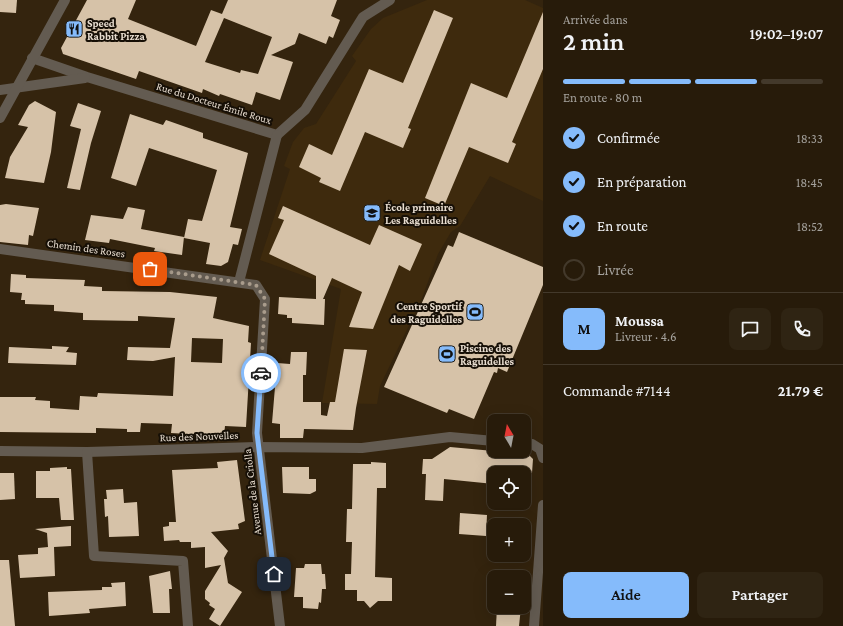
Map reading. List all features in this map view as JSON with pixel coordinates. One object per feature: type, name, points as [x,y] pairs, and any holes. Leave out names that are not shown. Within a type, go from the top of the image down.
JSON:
[{"type":"street","name":"Rue du Docteur Émile Roux","points":[[32,58],[87,77],[277,135],[305,110],[363,17],[390,0]]},
{"type":"street","points":[[0,118],[61,1]]},
{"type":"street","name":"Rue du Docteur Émile Roux","points":[[0,90],[87,77]]},
{"type":"street","points":[[239,282],[277,135]]},
{"type":"street","name":"Chemin des Roses","points":[[0,249],[256,285]]},
{"type":"street","name":"Avenue de la Criolla","points":[[256,285],[265,299],[257,433],[280,626]]},
{"type":"street","name":"Rue des Nouvelles","points":[[0,451],[88,452],[258,447],[362,448],[450,437],[487,440]]},
{"type":"street","points":[[531,444],[542,454]]},
{"type":"street","points":[[88,452],[94,556],[183,562],[188,626]]},
{"type":"street","points":[[534,626],[543,504]]},
{"type":"shaded area","name":"École primaire Les Raguidelles","points":[[427,0],[525,0],[543,8],[543,201],[490,176],[460,226],[451,232],[438,254],[422,298],[380,386],[377,404],[322,403],[341,289],[260,260],[290,169],[284,166],[293,142],[304,128],[316,124],[356,61],[352,56],[371,29],[383,18]]},
{"type":"building","points":[[0,0],[17,0],[16,13],[0,12]]},
{"type":"building","points":[[87,0],[136,0],[128,19],[196,46],[211,10],[222,14],[228,0],[337,0],[331,16],[340,20],[333,38],[329,36],[326,44],[299,33],[295,44],[271,55],[293,62],[280,100],[256,92],[252,105],[220,94],[219,96],[203,89],[202,93],[139,71],[136,79],[63,54],[61,48]],"holes":[[[224,18],[272,37],[258,74],[241,70],[240,73],[205,62]]]},
{"type":"building","points":[[434,10],[453,18],[408,128],[411,129],[403,148],[365,132],[340,191],[319,182],[321,178],[299,167],[309,144],[332,155],[369,69],[403,83]]},
{"type":"building","points":[[543,12],[543,69],[512,142],[516,144],[508,163],[469,147],[444,206],[425,198],[471,83],[507,98]]},
{"type":"building","points":[[35,101],[56,112],[51,152],[44,183],[5,178],[10,157],[28,127],[18,125],[29,105]]},
{"type":"building","points":[[78,103],[101,111],[91,143],[80,190],[67,188],[81,129],[70,126]]},
{"type":"building","points":[[130,114],[163,125],[166,120],[203,133],[203,138],[248,153],[230,227],[242,229],[238,245],[233,244],[228,262],[221,266],[206,264],[210,243],[184,238],[188,219],[202,221],[217,170],[149,148],[136,186],[111,178]]},
{"type":"building","points":[[6,204],[39,208],[33,236],[29,235],[28,245],[0,242],[0,205]]},
{"type":"building","points":[[283,206],[370,245],[379,225],[422,244],[410,271],[399,265],[373,329],[349,327],[362,292],[332,278],[323,299],[325,299],[324,325],[292,323],[292,318],[287,318],[287,315],[278,314],[279,297],[316,299],[316,276],[269,254],[284,220],[278,218]]},
{"type":"building","points":[[128,207],[145,210],[141,229],[184,237],[182,255],[154,251],[155,248],[110,239],[109,243],[85,240],[91,215],[123,219]]},
{"type":"building","name":"Centre Sportif des Raguidelles","points":[[459,232],[543,267],[543,285],[507,372],[498,368],[497,373],[494,372],[474,419],[449,409],[447,413],[384,387],[448,245],[453,247]]},
{"type":"building","points":[[11,274],[26,275],[26,278],[85,280],[84,286],[102,287],[102,291],[170,292],[217,297],[213,318],[249,326],[248,342],[251,343],[246,427],[225,426],[224,436],[171,433],[172,424],[141,423],[140,432],[127,432],[127,429],[96,428],[96,433],[0,432],[0,397],[36,397],[35,400],[50,401],[50,408],[79,410],[80,396],[97,397],[98,393],[173,396],[175,357],[153,361],[127,360],[128,347],[170,348],[175,318],[138,316],[138,321],[83,320],[83,313],[54,311],[54,305],[25,304],[25,300],[21,300],[22,293],[10,292]],"holes":[[[192,338],[223,339],[222,363],[191,362]]]},
{"type":"building","points":[[52,346],[69,347],[66,352],[77,353],[76,365],[8,363],[9,347],[52,349]]},
{"type":"building","points":[[344,349],[367,350],[353,430],[304,429],[303,438],[280,438],[280,424],[272,423],[277,363],[290,364],[291,352],[307,352],[306,375],[303,375],[303,402],[321,402],[321,415],[327,416],[330,402],[335,402]]},
{"type":"building","points":[[450,447],[487,450],[487,458],[531,457],[533,459],[532,473],[531,466],[487,466],[487,483],[444,479],[443,501],[425,500],[426,474],[422,474],[423,459],[432,459]]},
{"type":"building","points":[[237,460],[245,521],[238,524],[239,529],[211,532],[228,551],[224,558],[228,583],[242,592],[220,626],[209,619],[215,609],[209,605],[210,603],[205,599],[205,591],[221,565],[205,568],[205,547],[191,548],[191,542],[180,542],[179,540],[164,541],[163,527],[169,526],[169,522],[176,522],[172,470],[218,468],[217,462]]},
{"type":"building","points":[[371,462],[386,463],[386,488],[377,488],[375,577],[392,578],[392,601],[378,601],[370,608],[364,601],[357,601],[357,590],[345,590],[345,574],[351,574],[352,542],[346,542],[347,509],[352,509],[353,464],[371,464]]},
{"type":"building","points":[[67,467],[67,469],[71,469],[74,520],[61,520],[59,498],[36,498],[36,471],[50,471],[50,468]]},
{"type":"building","points":[[282,467],[309,467],[309,479],[316,479],[316,491],[310,494],[283,493]]},
{"type":"building","points":[[0,473],[14,473],[15,499],[0,500]]},
{"type":"building","points":[[123,489],[124,503],[137,502],[139,536],[109,537],[108,516],[105,517],[104,499],[107,499],[106,490]]},
{"type":"building","points":[[460,513],[487,515],[486,536],[459,534]]},
{"type":"building","points":[[71,526],[71,546],[54,547],[55,576],[20,578],[18,555],[38,554],[38,548],[48,547],[47,533],[35,529]]},
{"type":"building","points":[[0,560],[9,560],[15,626],[0,626]]},
{"type":"building","points":[[305,564],[321,564],[322,574],[325,574],[326,589],[322,589],[321,603],[319,602],[318,609],[303,608],[303,597],[294,597],[296,568],[304,568]]},
{"type":"building","points":[[170,571],[172,589],[169,589],[170,613],[153,613],[149,576]]},
{"type":"building","points":[[125,582],[126,606],[89,609],[90,613],[49,616],[48,592],[102,590],[102,587],[112,587],[111,583]]},
{"type":"building","points":[[497,614],[520,614],[519,626],[496,626]]},
{"type":"way so far","points":[[150,269],[256,285],[265,299],[261,373]]},
{"type":"place","name":"Speed Rabbit Pizza","points":[[74,29]]},
{"type":"place","name":"École primaire Les Raguidelles","points":[[372,213]]},
{"type":"place","name":"Centre Sportif des Raguidelles","points":[[475,312]]},
{"type":"place","name":"Piscine des Raguidelles","points":[[447,354]]},
{"type":"route","points":[[261,373],[257,433],[274,574]]}]
